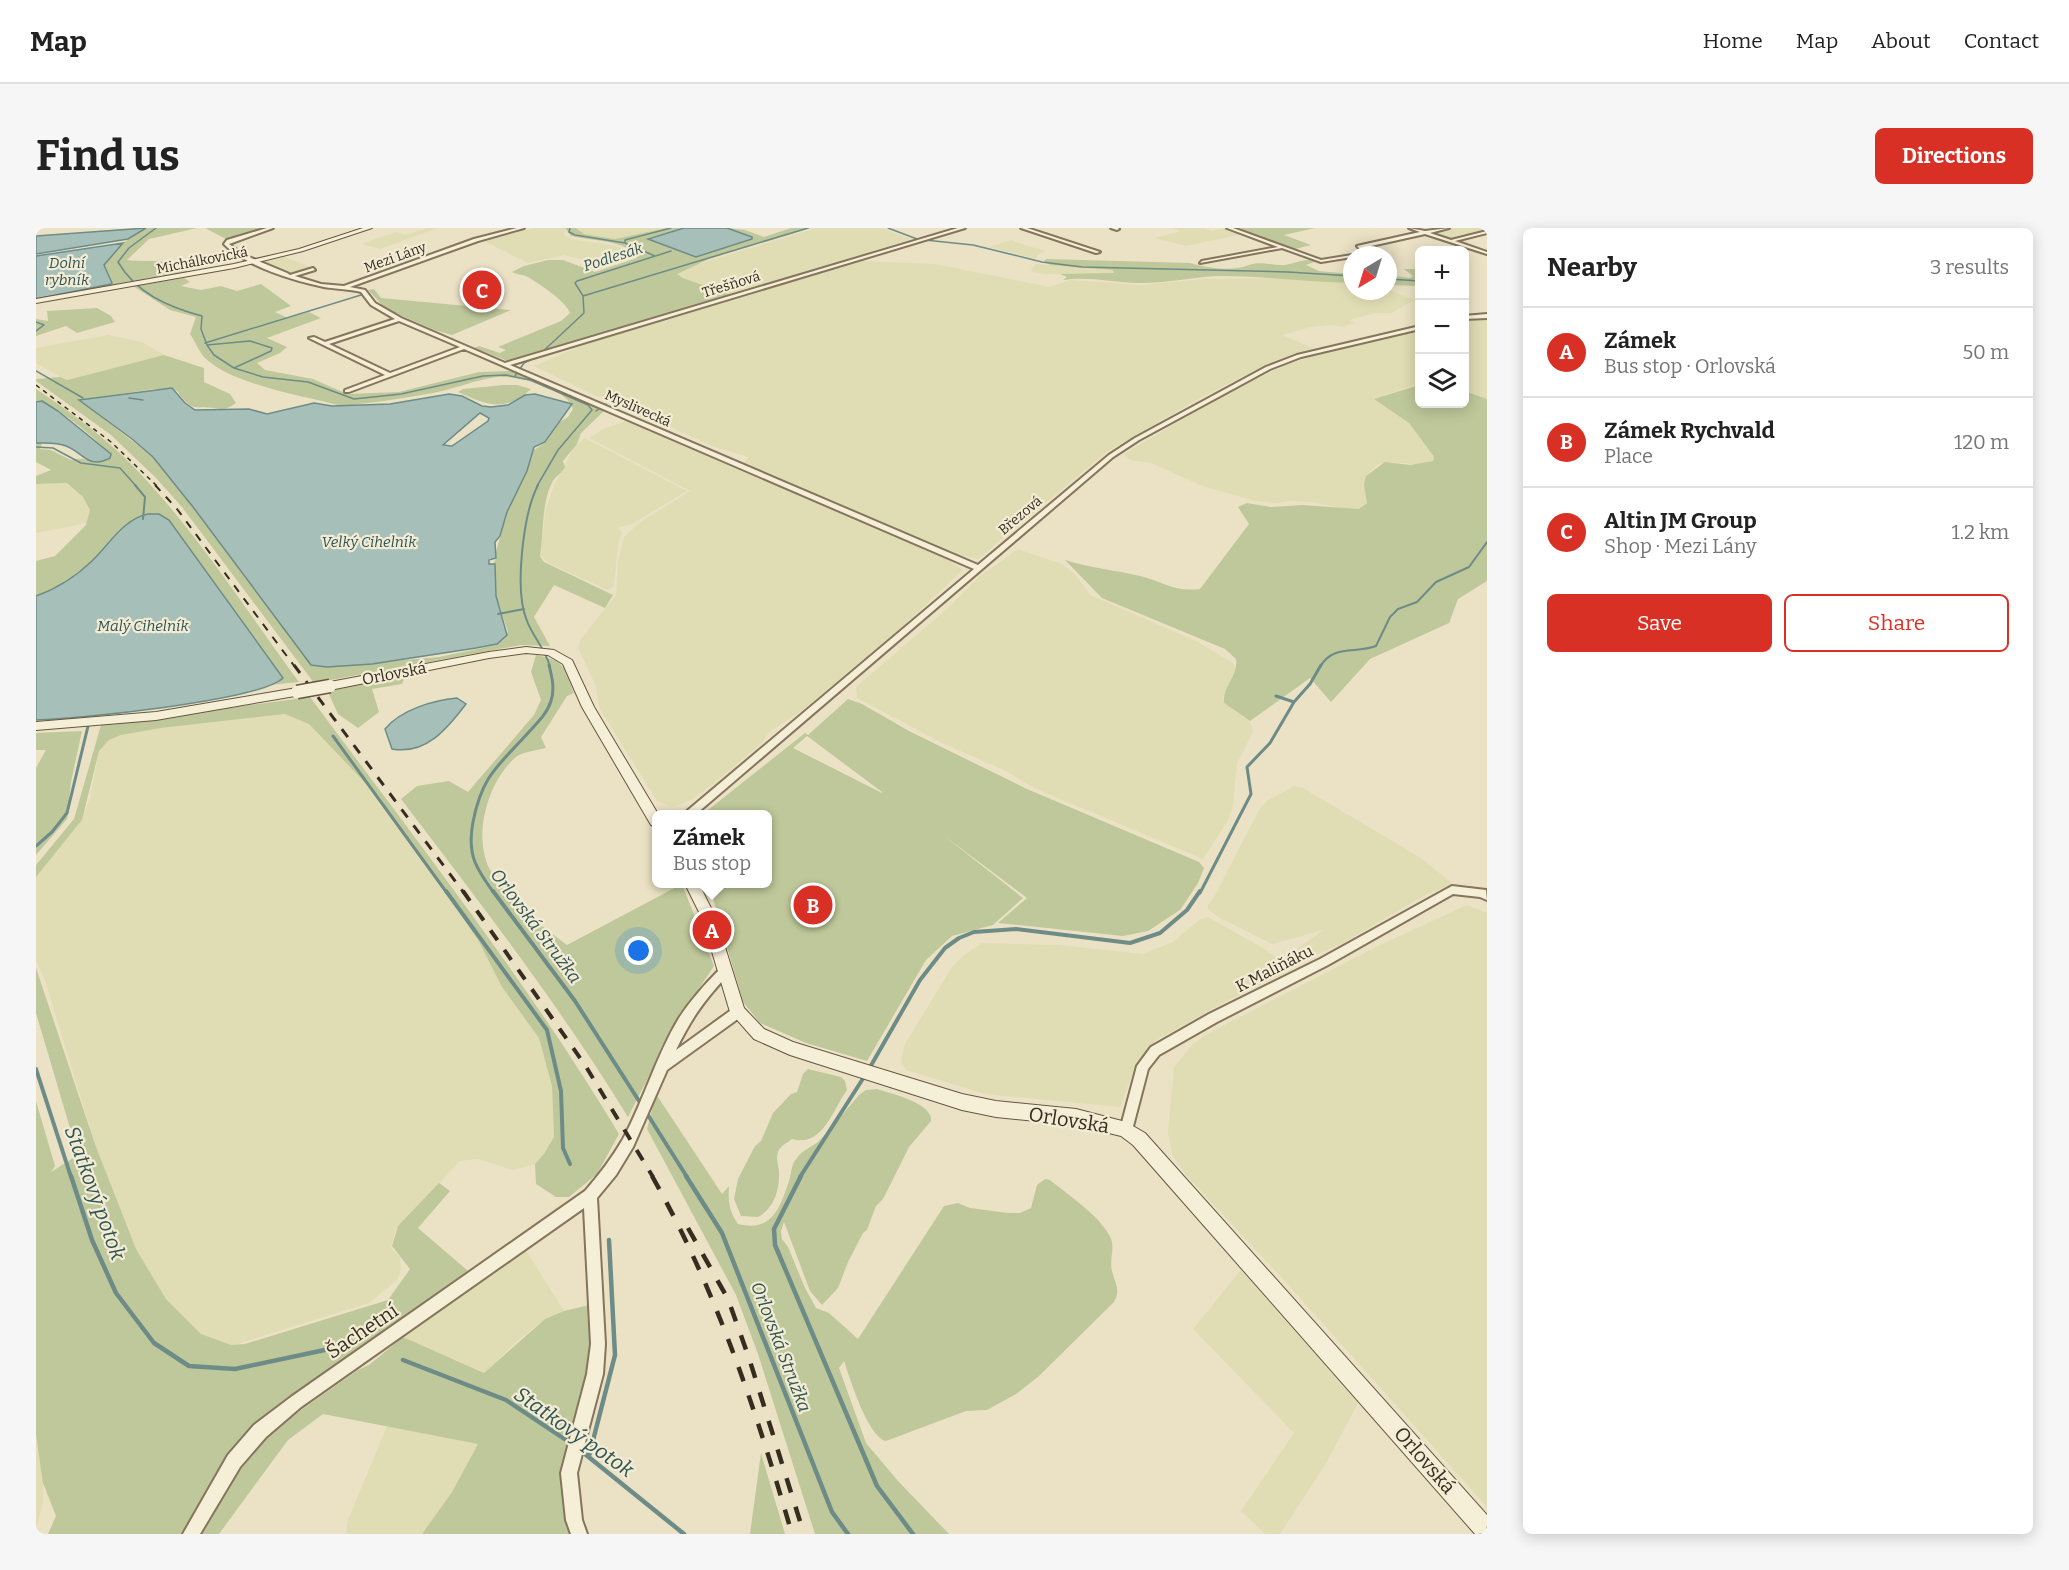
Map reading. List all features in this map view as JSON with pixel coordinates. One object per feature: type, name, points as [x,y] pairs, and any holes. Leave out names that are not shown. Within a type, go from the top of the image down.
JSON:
[{"type":"main road","name":"Michálkovická","points":[[36,302],[255,262],[369,228]]},
{"type":"main road","name":"Orlovská","points":[[36,726],[156,716],[330,686],[489,655],[545,651],[568,662],[588,707],[652,814]]},
{"type":"main road","name":"Orlovská","points":[[694,888],[709,918],[738,1012],[754,1030],[768,1038],[790,1048],[962,1102],[996,1109],[1076,1117],[1126,1130],[1138,1139],[1163,1164],[1487,1531]]},
{"type":"street","name":"Myslivecká","points":[[271,228],[229,241],[226,244],[255,262],[291,276],[322,286],[363,291],[373,304],[399,319],[978,568]]},
{"type":"street","name":"Mezi Lány","points":[[344,288],[476,240],[522,228]]},
{"type":"street","name":"Třešňová","points":[[506,364],[963,228]]},
{"type":"street","points":[[1023,228],[1098,252]]},
{"type":"street","points":[[1229,228],[1321,261],[1343,257]]},
{"type":"street","points":[[1410,228],[1487,253]]},
{"type":"street","points":[[1368,246],[1447,228]]},
{"type":"street","points":[[1450,241],[1487,232]]},
{"type":"street","points":[[1203,262],[1281,248]]},
{"type":"street","points":[[291,276],[313,269]]},
{"type":"street","points":[[1469,318],[1487,316]]},
{"type":"street","points":[[325,344],[399,319]]},
{"type":"street","name":"Březová","points":[[695,810],[1111,456],[1137,439],[1268,368],[1299,356],[1415,328]]},
{"type":"street","points":[[312,338],[389,375]]},
{"type":"street","points":[[347,391],[465,347]]},
{"type":"street","name":"K Maliňáku","points":[[1126,1130],[1143,1066],[1155,1051],[1213,1018],[1324,962],[1452,890],[1485,894]]},
{"type":"street","name":"Šachetní","points":[[191,1534],[234,1461],[260,1431],[296,1402],[590,1196],[611,1173],[620,1158],[680,1026],[724,972]]},
{"type":"street","points":[[664,1065],[738,1012]]},
{"type":"street","points":[[579,1534],[574,1520],[569,1473],[595,1374],[598,1344],[590,1196]]},
{"type":"shaded area","points":[[428,228],[438,228],[380,249],[361,244],[396,232],[407,235]]},
{"type":"shaded area","points":[[533,228],[565,228],[564,235],[571,239],[616,246],[631,252],[633,256],[608,267],[565,255],[528,263],[484,241]]},
{"type":"shaded area","points":[[577,228],[665,228],[616,239],[589,235],[580,232]]},
{"type":"shaded area","points":[[816,228],[882,228],[911,239],[729,295],[677,275],[695,265]]},
{"type":"shaded area","points":[[1173,228],[1204,228],[1212,231],[1227,228],[1243,234],[1186,246],[1155,238],[1181,231]]},
{"type":"shaded area","points":[[1451,228],[1487,228],[1487,231],[1451,240],[1429,233]]},
{"type":"shaded area","points":[[1011,240],[1046,251],[1037,255],[1036,259],[989,247]]},
{"type":"shaded area","points":[[282,256],[313,268],[293,274],[260,262]]},
{"type":"shaded area","points":[[860,261],[935,264],[1050,287],[1071,280],[1142,285],[1202,279],[1290,278],[1343,283],[1343,300],[1397,300],[1397,293],[1415,300],[1391,313],[1375,313],[1349,320],[1355,323],[1342,327],[1333,325],[1311,327],[1282,335],[1313,348],[1275,360],[1202,397],[1108,451],[978,559],[955,554],[744,462],[749,457],[714,447],[614,401],[594,395],[534,366],[581,346]]},
{"type":"shaded area","points":[[1036,264],[1113,270],[1114,274],[1045,274],[1033,272],[1031,269]]},
{"type":"shaded area","points":[[1487,318],[1487,399],[1469,392],[1469,320]]},
{"type":"shaded area","points":[[1415,331],[1415,384],[1374,399],[1409,423],[1434,458],[1433,461],[1421,465],[1392,462],[1378,464],[1366,476],[1367,503],[1359,509],[1347,509],[1311,502],[1255,501],[1203,486],[1151,463],[1130,460],[1124,454],[1225,394],[1286,365],[1309,357]]},
{"type":"shaded area","points":[[108,335],[142,342],[164,355],[66,380],[36,363],[36,348]]},
{"type":"shaded area","points":[[626,421],[950,561],[963,570],[903,626],[800,712],[769,732],[762,743],[712,785],[691,800],[672,807],[657,801],[600,709],[595,684],[578,648],[581,639],[616,595],[618,562],[624,537],[639,523],[690,491],[589,438],[603,429]]},
{"type":"shaded area","points":[[585,438],[687,491],[632,524],[617,528],[622,532],[618,545],[614,586],[608,590],[548,563],[541,555],[545,511],[553,488],[573,448]]},
{"type":"shaded area","points":[[67,483],[83,497],[90,510],[87,523],[36,533],[36,484]]},
{"type":"shaded area","points":[[1018,549],[1062,564],[1075,574],[1090,595],[1198,642],[1233,663],[1236,668],[1223,698],[1224,703],[1251,723],[1253,732],[1237,763],[1233,806],[1227,822],[1203,859],[1034,788],[1006,771],[942,743],[857,698],[856,687],[949,607],[979,577]]},
{"type":"shaded area","points":[[285,714],[309,724],[372,790],[478,940],[502,987],[539,1038],[552,1086],[554,1137],[535,1164],[513,1170],[478,1159],[460,1161],[395,1231],[391,1248],[400,1257],[401,1269],[397,1280],[369,1303],[231,1346],[201,1334],[166,1299],[136,1249],[95,1144],[46,984],[36,960],[36,877],[80,823],[90,798],[99,751],[109,740],[121,735],[161,728]]},
{"type":"shaded area","points":[[1294,786],[1303,788],[1421,858],[1453,884],[1427,894],[1341,944],[1308,958],[1297,949],[1323,930],[1272,944],[1218,917],[1208,909],[1208,905],[1259,810],[1268,800]]},
{"type":"shaded area","points":[[1467,905],[1487,913],[1487,1507],[1284,1280],[1186,1175],[1173,1156],[1168,1133],[1174,1067],[1192,1045],[1205,1035],[1380,945]]},
{"type":"shaded area","points":[[1208,917],[1263,948],[1284,964],[1285,970],[1282,974],[1156,1040],[1136,1064],[1120,1107],[985,1094],[906,1070],[901,1062],[905,1044],[952,967],[982,943],[1059,945],[1143,954],[1173,942],[1199,920]]},
{"type":"shaded area","points":[[525,1249],[564,1311],[545,1319],[516,1342],[485,1373],[403,1337]]},
{"type":"shaded area","points":[[1241,1270],[1358,1403],[1325,1465],[1280,1534],[1265,1534],[1241,1511],[1294,1433],[1193,1329]]},
{"type":"shaded area","points":[[387,1426],[478,1444],[452,1492],[422,1534],[346,1534],[348,1520]]},
{"type":"shaded area","points":[[36,1435],[43,1476],[43,1503],[36,1528]]},
{"type":"green space","points":[[146,228],[197,228],[149,239],[127,260],[167,262],[190,273],[117,287],[111,284],[104,265],[123,243]]},
{"type":"green space","points":[[205,228],[268,228],[228,240]]},
{"type":"green space","points":[[565,228],[576,228],[584,234],[615,239],[666,228],[684,228],[649,238],[696,257],[752,239],[752,237],[727,228],[745,230],[764,237],[791,228],[811,228],[709,259],[677,274],[731,295],[508,361],[474,348],[479,346],[500,353],[506,350],[498,347],[561,321],[570,313],[558,298],[544,287],[526,276],[512,272],[524,266],[548,260],[563,260],[595,272],[637,258],[633,252],[618,244],[571,236]]},
{"type":"green space","points":[[1242,228],[1315,228],[1284,235],[1311,245],[1291,250],[1237,230]]},
{"type":"green space","points":[[1046,259],[1190,263],[1227,269],[1257,263],[1281,265],[1312,260],[1317,261],[1306,265],[1319,271],[1343,273],[1343,282],[1219,276],[1147,283],[1091,279],[1063,280],[1067,277],[1060,274],[1114,273],[1113,270],[1050,265],[1044,261]]},
{"type":"green space","points":[[1404,269],[1415,269],[1415,286],[1397,285],[1397,276],[1410,278],[1413,276]]},
{"type":"green space","points":[[184,278],[190,282],[181,286],[201,290],[221,286],[237,291],[261,284],[291,306],[275,312],[288,318],[309,312],[321,318],[267,338],[287,347],[280,353],[257,363],[265,370],[313,379],[347,394],[399,392],[479,372],[514,371],[606,409],[581,433],[577,444],[563,461],[565,467],[554,479],[549,489],[540,556],[544,562],[613,595],[605,608],[554,585],[534,617],[550,646],[521,645],[314,683],[182,507],[156,478],[111,435],[36,379],[60,377],[67,380],[164,355],[204,368],[204,382],[230,394],[236,403],[223,409],[193,407],[177,391],[154,389],[79,400],[153,457],[327,667],[439,657],[496,645],[508,632],[496,596],[495,565],[493,564],[507,512],[526,474],[534,450],[546,442],[560,422],[568,417],[573,409],[569,401],[551,389],[528,380],[505,377],[488,378],[423,395],[342,406],[289,394],[251,382],[217,367],[203,356],[190,334],[196,317],[170,310],[133,286]]},
{"type":"green space","points":[[374,289],[381,298],[511,310],[452,335],[434,330],[386,309],[368,290]]},
{"type":"green space","points":[[97,308],[111,316],[115,322],[77,333],[66,326],[36,336],[36,319],[48,321],[47,311]]},
{"type":"green space","points":[[517,385],[531,389],[522,397],[504,404],[487,403],[458,392],[463,389]]},
{"type":"green space","points":[[1415,386],[1415,408],[1469,408],[1469,392],[1487,399],[1487,581],[1458,599],[1449,623],[1370,659],[1331,702],[1310,678],[1250,721],[1224,703],[1225,692],[1236,665],[1236,659],[1225,649],[1102,598],[1065,560],[1140,576],[1176,588],[1200,589],[1249,524],[1238,507],[1247,503],[1271,507],[1302,505],[1359,509],[1367,503],[1364,485],[1366,476],[1385,462],[1410,465],[1433,461],[1434,457],[1409,423],[1374,399]]},
{"type":"green space","points":[[36,389],[73,414],[107,442],[152,487],[218,569],[299,682],[270,685],[283,677],[169,520],[120,530],[90,563],[59,585],[36,596],[36,561],[55,556],[86,525],[90,510],[83,497],[67,483],[36,484],[36,476],[51,470],[36,462],[36,443],[42,443],[40,449],[51,450],[71,460],[100,461],[110,458],[111,454],[64,414],[44,403],[36,402]]},
{"type":"green space","points":[[536,655],[553,660],[562,666],[574,693],[567,696],[541,737],[546,748],[526,752],[516,757],[506,767],[491,794],[483,824],[483,840],[484,854],[496,880],[534,920],[567,945],[674,888],[684,888],[714,966],[676,1023],[628,1117],[547,995],[401,799],[417,786],[449,781],[468,792],[534,715],[541,700],[531,672]]},
{"type":"green space","points":[[406,675],[402,684],[372,689],[379,712],[358,728],[338,714],[327,690]]},
{"type":"green space","points":[[310,697],[509,966],[584,1077],[619,1134],[597,1174],[569,1197],[556,1197],[536,1184],[535,1164],[554,1137],[552,1086],[539,1038],[502,987],[478,940],[409,840],[372,790],[309,724],[285,714],[161,728],[121,735],[109,740],[99,751],[82,820],[36,877],[36,865],[74,819],[101,725]]},
{"type":"green space","points":[[848,699],[862,704],[909,731],[1027,789],[1199,862],[1204,868],[1198,883],[1180,910],[1148,931],[1123,936],[998,923],[1027,898],[943,835],[1023,898],[993,925],[952,936],[926,960],[867,1061],[806,1043],[760,1023],[743,1002],[713,898],[707,888],[772,888],[772,810],[708,810],[805,733],[808,735]],"holes":[[[807,736],[882,793],[793,748]]]},
{"type":"green space","points":[[82,731],[71,782],[67,819],[36,855],[36,768],[46,750],[36,750],[36,733]]},
{"type":"green space","points":[[36,968],[95,1144],[136,1249],[166,1299],[201,1334],[231,1345],[245,1344],[388,1300],[410,1269],[392,1246],[398,1226],[439,1183],[450,1191],[418,1228],[468,1271],[291,1398],[229,1457],[181,1534],[48,1534],[56,1516],[43,1483],[36,1435],[36,1101],[55,1166],[51,1172],[78,1155],[36,1013]]},
{"type":"green space","points":[[808,1069],[841,1077],[845,1081],[847,1090],[826,1125],[819,1132],[812,1138],[792,1139],[779,1150],[777,1155],[778,1188],[768,1209],[758,1217],[741,1216],[734,1199],[738,1179],[755,1146],[761,1141],[773,1113],[791,1094],[797,1092],[803,1074]]},
{"type":"green space","points":[[877,1089],[919,1104],[926,1109],[931,1121],[909,1147],[883,1199],[876,1206],[867,1230],[863,1233],[848,1262],[838,1288],[822,1305],[810,1291],[784,1222],[781,1231],[782,1239],[788,1247],[816,1308],[829,1313],[858,1339],[944,1206],[958,1203],[970,1208],[1020,1213],[1031,1208],[1037,1185],[1045,1179],[1050,1180],[1093,1215],[1107,1231],[1112,1243],[1111,1267],[1117,1290],[1114,1302],[1039,1376],[1016,1394],[987,1410],[966,1411],[886,1441],[879,1437],[866,1419],[844,1361],[839,1368],[866,1443],[898,1481],[949,1534],[815,1534],[758,1354],[736,1295],[647,1129],[656,1094],[722,1194],[729,1186],[730,1206],[738,1224],[758,1225],[766,1222],[777,1211],[785,1194],[793,1164],[799,1155],[819,1141],[859,1095],[866,1090]]},
{"type":"green space","points":[[589,1305],[590,1375],[566,1472],[571,1534],[422,1534],[452,1492],[478,1444],[323,1414],[288,1440],[219,1534],[202,1534],[239,1471],[271,1431],[358,1370],[369,1365],[403,1337],[484,1373],[545,1319],[564,1311]]},
{"type":"green space","points":[[761,1453],[785,1534],[750,1534]]},
{"type":"water","points":[[146,228],[128,239],[36,254],[36,236]]},
{"type":"water","points":[[684,228],[727,228],[752,237],[752,239],[696,257],[648,239]]},
{"type":"water","name":"Dolní rybník","points":[[123,243],[104,265],[111,284],[36,299],[36,256]]},
{"type":"water","name":"Velký Cihelník","points":[[172,388],[185,403],[195,410],[249,409],[267,414],[314,403],[332,406],[390,404],[449,394],[462,396],[482,406],[491,407],[508,405],[525,395],[535,394],[572,404],[545,442],[534,447],[527,471],[507,512],[500,536],[495,542],[496,558],[489,560],[489,564],[495,564],[496,596],[507,635],[497,644],[476,648],[372,664],[327,667],[311,665],[153,457],[79,400]],"holes":[[[480,413],[489,418],[452,446],[443,445]]]},
{"type":"water","points":[[42,401],[58,411],[111,454],[110,458],[91,461],[63,445],[36,443],[36,402]]},
{"type":"water","name":"Malý Cihelník","points":[[148,514],[159,514],[169,520],[283,678],[267,686],[240,694],[205,701],[125,712],[36,720],[36,596],[73,577],[131,521]]},
{"type":"water","points":[[457,698],[466,704],[435,738],[415,748],[392,749],[385,729],[391,722],[418,707]]},
{"type":"waterway","name":"Orlovská Stružka","points":[[156,228],[129,248],[118,262],[134,282],[154,297],[202,316],[201,329],[206,343]]},
{"type":"waterway","points":[[570,228],[569,232],[575,235],[625,243]]},
{"type":"waterway","points":[[625,243],[625,240],[671,228]]},
{"type":"waterway","points":[[583,296],[808,228]]},
{"type":"waterway","points":[[888,228],[917,239]]},
{"type":"waterway","points":[[925,240],[973,245],[1042,262],[1082,267],[1343,275]]},
{"type":"waterway","points":[[625,243],[655,256]]},
{"type":"waterway","name":"Podlesák","points":[[583,296],[575,283],[577,281],[671,251]]},
{"type":"waterway","points":[[1397,280],[1415,281]]},
{"type":"waterway","points":[[206,343],[361,295]]},
{"type":"waterway","points":[[515,376],[524,363],[538,356],[584,313],[583,296]]},
{"type":"waterway","points":[[36,322],[44,325],[36,331]]},
{"type":"waterway","name":"Orlovská Stružka","points":[[207,345],[250,341],[272,348],[271,351],[234,368]]},
{"type":"waterway","points":[[207,345],[214,355],[234,368]]},
{"type":"waterway","name":"Orlovská Stružka","points":[[234,368],[263,377],[308,382],[354,399],[401,394],[483,376],[506,375],[530,380],[588,405],[592,410],[558,450],[537,486]]},
{"type":"waterway","points":[[36,371],[83,398]]},
{"type":"waterway","points":[[129,398],[143,400]]},
{"type":"waterway","points":[[596,411],[606,404]]},
{"type":"waterway","points":[[36,447],[53,448],[81,463],[120,468],[136,486]]},
{"type":"waterway","points":[[135,485],[145,497],[143,519]]},
{"type":"waterway","name":"Orlovská Stružka","points":[[523,609],[521,572],[524,533],[538,485]]},
{"type":"waterway","points":[[1320,667],[1325,660],[1338,652],[1376,646],[1390,617],[1398,609],[1417,602],[1436,582],[1469,567],[1487,542]]},
{"type":"waterway","points":[[498,614],[523,609]]},
{"type":"waterway","name":"Orlovská Stružka","points":[[523,609],[550,667]]},
{"type":"waterway","name":"Orlovská Stružka","points":[[494,893],[474,860],[471,843],[473,822],[481,793],[492,773],[541,719],[549,706],[553,688],[549,665]]},
{"type":"waterway","points":[[1294,702],[1310,684],[1321,665]]},
{"type":"waterway","points":[[1276,696],[1294,702]]},
{"type":"waterway","points":[[1200,893],[1251,794],[1247,767],[1270,743],[1294,702]]},
{"type":"waterway","points":[[36,846],[52,832],[67,813],[89,722]]},
{"type":"waterway","points":[[333,736],[447,893]]},
{"type":"waterway","points":[[446,891],[547,1030],[561,1091],[563,1148],[570,1164]]},
{"type":"waterway","name":"Orlovská Stružka","points":[[493,891],[575,1001],[641,1104]]},
{"type":"waterway","points":[[869,1069],[920,980],[945,948],[959,938],[974,932],[1016,929],[1130,943],[1160,933],[1187,910],[1200,891]]},
{"type":"waterway","name":"Statkový potok","points":[[36,1069],[71,1177]]},
{"type":"waterway","points":[[800,1177],[864,1077]]},
{"type":"waterway","name":"Orlovská Stružka","points":[[646,1112],[687,1177]]},
{"type":"waterway","name":"Statkový potok","points":[[71,1176],[92,1240],[116,1293],[154,1343],[189,1366],[235,1369],[334,1348]]},
{"type":"waterway","name":"Orlovská Stružka","points":[[686,1176],[722,1233],[832,1512],[848,1534]]},
{"type":"waterway","points":[[801,1176],[774,1229],[775,1245],[877,1486],[913,1534]]},
{"type":"waterway","points":[[589,1456],[615,1355],[609,1240]]},
{"type":"waterway","name":"Statkový potok","points":[[403,1360],[506,1400],[572,1444]]},
{"type":"waterway","name":"Statkový potok","points":[[580,1450],[684,1534]]},
{"type":"railway","points":[[36,385],[111,442],[157,486]]},
{"type":"railway","points":[[155,485],[177,509],[295,667]]},
{"type":"railway","points":[[294,665],[464,893]]},
{"type":"railway","points":[[463,891],[585,1065],[653,1177]]},
{"type":"railway","points":[[652,1176],[696,1262],[715,1306],[749,1396],[792,1534]]},
{"type":"railway","points":[[688,1228],[728,1299],[749,1358],[804,1534]]},
{"type":"place","name":"Altin JM Group","points":[[482,290]]},
{"type":"place","name":"Zámek Rychvald","points":[[813,905]]},
{"type":"place","name":"Zámek","points":[[712,930]]}]
